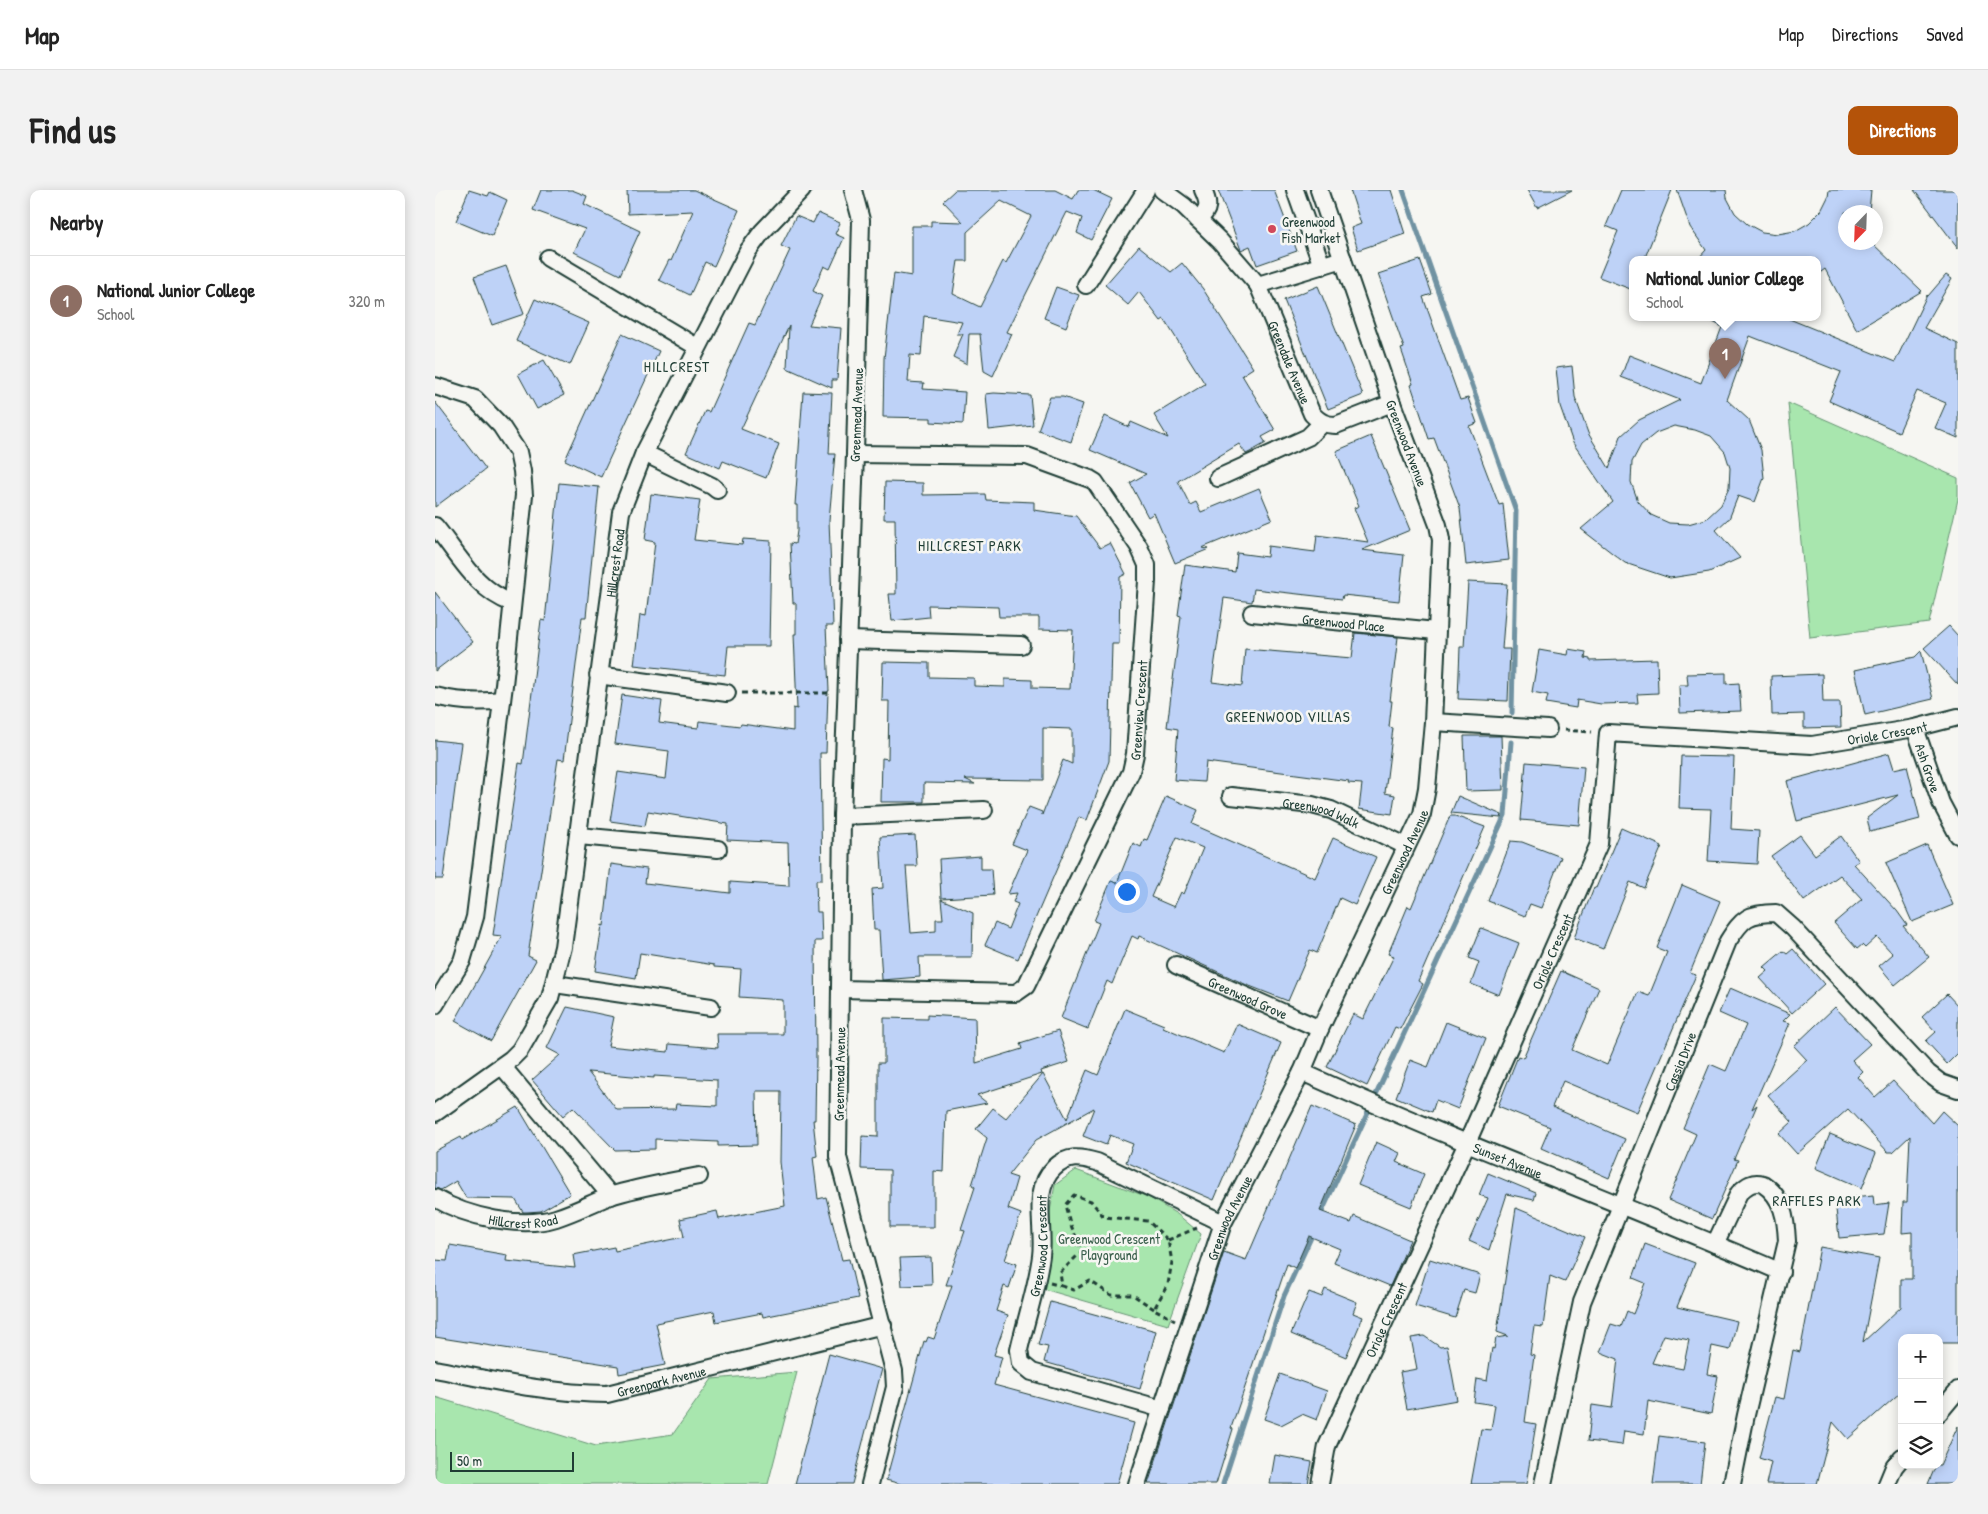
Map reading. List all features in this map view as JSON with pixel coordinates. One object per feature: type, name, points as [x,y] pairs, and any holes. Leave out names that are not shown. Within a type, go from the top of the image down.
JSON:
[{"type":"street","name":"Hillcrest Road","points":[[435,1113],[502,1066],[520,1050],[550,998],[563,947],[621,512],[644,453],[748,251],[762,232],[802,190]]},
{"type":"street","name":"Greenmead Avenue","points":[[853,190],[861,220],[842,816],[838,1157],[895,1371],[895,1387],[870,1484]]},
{"type":"street","points":[[1086,285],[1146,190]]},
{"type":"street","name":"Greendale Avenue","points":[[1162,190],[1220,240],[1258,285],[1312,414],[1322,423]]},
{"type":"street","points":[[1199,220],[1208,209],[1208,203],[1203,190]]},
{"type":"street","points":[[1295,190],[1322,266]]},
{"type":"street","name":"Greenwood Avenue","points":[[1137,1484],[1223,1223],[1302,1072],[1320,1029],[1422,814],[1425,802],[1433,722],[1441,540],[1438,525],[1392,404],[1319,190]]},
{"type":"street","points":[[548,258],[697,347]]},
{"type":"street","points":[[1258,285],[1343,259]]},
{"type":"street","points":[[435,386],[475,400],[501,426],[518,452],[524,495],[502,700],[475,917],[462,961],[435,1005]]},
{"type":"street","points":[[1218,478],[1308,436],[1322,423],[1336,425],[1392,404]]},
{"type":"street","points":[[644,453],[717,490]]},
{"type":"street","name":"Greenview Crescent","points":[[840,989],[1015,993],[1026,986],[1131,772],[1135,754],[1147,581],[1147,565],[1139,548],[1095,482],[1090,479],[1027,456],[855,454]]},
{"type":"street","points":[[437,531],[487,590],[498,598],[512,603]]},
{"type":"street","name":"Greenwood Place","points":[[1252,614],[1436,631]]},
{"type":"street","points":[[848,640],[1021,645]]},
{"type":"street","points":[[599,675],[727,693]]},
{"type":"street","points":[[435,696],[477,703],[502,700]]},
{"type":"street","name":"Oriole Crescent","points":[[1320,1484],[1327,1446],[1467,1143],[1599,844],[1608,733],[1812,745],[1915,728],[1958,717]]},
{"type":"street","points":[[1433,722],[1548,730]]},
{"type":"street","name":"Ash Grove","points":[[1915,728],[1941,804],[1958,835]]},
{"type":"street","name":"Greenwood Walk","points":[[1231,796],[1331,810],[1406,846]]},
{"type":"street","points":[[842,816],[984,810]]},
{"type":"street","points":[[579,836],[718,849]]},
{"type":"street","name":"Cassia Drive","points":[[1543,1484],[1582,1302],[1728,941],[1737,926],[1748,917],[1757,913],[1776,913],[1928,1073],[1941,1083],[1958,1089]]},
{"type":"street","name":"Greenwood Grove","points":[[1176,965],[1320,1029]]},
{"type":"street","points":[[555,984],[711,1007]]},
{"type":"street","points":[[502,1066],[611,1196]]},
{"type":"street","name":"Sunset Avenue","points":[[1302,1072],[1467,1143],[1622,1205],[1781,1272]]},
{"type":"street","name":"Greenwood Crescent","points":[[1162,1409],[1032,1372],[1021,1363],[1019,1350],[1041,1256],[1043,1190],[1051,1171],[1060,1162],[1069,1158],[1082,1158],[1097,1162],[1223,1223]]},
{"type":"street","name":"Hillcrest Road","points":[[435,1198],[466,1211],[507,1222],[531,1222],[556,1218],[611,1196],[699,1176]]},
{"type":"street","points":[[1715,1244],[1739,1192],[1751,1184],[1763,1184],[1778,1199],[1787,1226],[1787,1241],[1732,1484]]},
{"type":"street","name":"Greenpark Avenue","points":[[435,1369],[507,1383],[589,1394],[607,1394],[883,1325]]},
{"type":"street","points":[[1943,1408],[1958,1390]]},
{"type":"street","points":[[1887,1484],[1898,1462]]},
{"type":"path","points":[[727,693],[846,693]]},
{"type":"path","points":[[1548,730],[1608,733]]},
{"type":"path","points":[[1062,1286],[1060,1272],[1083,1252],[1070,1223],[1065,1206],[1074,1195],[1091,1201],[1104,1216],[1149,1221],[1168,1240],[1172,1262],[1168,1284],[1154,1309]]},
{"type":"path","points":[[1168,1240],[1205,1225]]},
{"type":"path","points":[[1050,1283],[1074,1290],[1090,1281],[1111,1295],[1133,1295],[1154,1309],[1181,1323]]},
{"type":"green space","points":[[1788,403],[1958,478],[1958,499],[1929,623],[1810,638]]},
{"type":"green space","name":"Greenwood Crescent Playground","points":[[1076,1170],[1148,1197],[1177,1214],[1201,1234],[1168,1325],[1040,1288],[1050,1236],[1050,1211],[1055,1185]]},
{"type":"green space","points":[[797,1372],[768,1484],[435,1484],[435,1397],[596,1446],[673,1434],[712,1379]]},
{"type":"building","points":[[469,190],[488,196],[490,192],[507,200],[492,236],[456,221]]},
{"type":"building","points":[[541,190],[572,190],[587,196],[584,204],[640,231],[620,275],[574,252],[585,229],[533,210]]},
{"type":"building","points":[[627,190],[694,190],[739,210],[714,266],[705,262],[690,295],[659,280],[669,260],[671,261],[693,211],[628,214]]},
{"type":"building","points":[[955,190],[1055,190],[1073,199],[1078,190],[1093,190],[1112,199],[1091,240],[1077,233],[1082,218],[1067,212],[1007,332],[1012,334],[993,376],[984,371],[980,334],[969,334],[967,364],[953,357],[963,334],[957,334],[962,322],[924,316],[921,356],[910,355],[908,382],[924,383],[923,389],[965,392],[963,424],[931,422],[931,418],[883,417],[884,358],[894,273],[912,276],[912,226],[931,226],[931,221],[963,222],[943,201]],"holes":[[[1001,201],[1031,216],[1006,263],[1003,261],[980,307],[953,294],[958,261],[967,261],[967,232]]]},
{"type":"building","points":[[1218,190],[1274,190],[1297,251],[1257,265],[1250,246],[1241,250]]},
{"type":"building","points":[[1350,190],[1391,190],[1405,234],[1358,250],[1351,228],[1361,224]]},
{"type":"building","points":[[1527,190],[1572,190],[1537,208]]},
{"type":"building","points":[[1621,190],[1672,190],[1646,256],[1629,256],[1629,288],[1599,277],[1618,231],[1606,226]]},
{"type":"building","points":[[1677,190],[1726,190],[1727,198],[1735,213],[1747,224],[1762,232],[1778,234],[1795,231],[1809,223],[1821,211],[1828,197],[1829,190],[1871,190],[1870,205],[1838,205],[1838,250],[1879,250],[1922,291],[1857,330],[1825,269],[1821,272],[1821,256],[1701,256],[1706,250],[1690,227]]},
{"type":"building","points":[[1914,190],[1958,190],[1958,248]]},
{"type":"building","points":[[818,213],[840,223],[835,234],[844,238],[830,269],[824,266],[813,291],[822,296],[809,325],[841,328],[837,380],[832,380],[832,388],[787,368],[789,326],[741,429],[779,444],[766,478],[723,461],[720,468],[686,453],[705,411],[709,412],[749,323],[755,325],[790,250],[781,246],[796,216],[813,223]]},
{"type":"building","points":[[1139,246],[1171,272],[1182,263],[1203,289],[1253,368],[1242,375],[1275,430],[1262,437],[1266,443],[1250,452],[1246,454],[1239,444],[1178,481],[1190,505],[1196,502],[1201,512],[1259,488],[1272,519],[1202,548],[1209,549],[1175,563],[1154,513],[1148,517],[1130,483],[1146,474],[1090,450],[1105,416],[1129,427],[1131,422],[1168,438],[1154,415],[1205,384],[1164,319],[1161,321],[1139,292],[1128,305],[1105,285]]},
{"type":"building","points":[[1420,260],[1432,294],[1423,297],[1460,400],[1468,398],[1477,423],[1469,426],[1499,505],[1503,504],[1509,560],[1466,565],[1460,508],[1434,438],[1429,439],[1401,349],[1404,348],[1378,274]]},
{"type":"building","points":[[506,266],[524,314],[492,325],[474,277]]},
{"type":"building","points":[[1946,275],[1952,279],[1924,328],[1958,344],[1958,438],[1935,428],[1946,403],[1917,391],[1899,432],[1829,401],[1841,372],[1750,336],[1727,400],[1749,420],[1761,450],[1764,478],[1755,502],[1738,496],[1729,519],[1716,530],[1740,558],[1709,572],[1670,578],[1625,563],[1581,529],[1613,502],[1573,443],[1560,406],[1556,368],[1572,366],[1575,397],[1588,433],[1609,468],[1621,436],[1639,420],[1680,400],[1621,377],[1629,355],[1701,383],[1722,327],[1711,321],[1794,321],[1895,362],[1927,295]],"holes":[[[1674,426],[1695,430],[1711,436],[1725,452],[1730,468],[1729,488],[1721,505],[1706,519],[1688,524],[1669,523],[1651,515],[1638,501],[1631,482],[1632,462],[1641,445],[1656,433]]]},
{"type":"building","points":[[1318,286],[1363,395],[1328,409],[1284,300]]},
{"type":"building","points":[[1056,287],[1079,295],[1066,327],[1044,318]]},
{"type":"building","points":[[535,299],[589,323],[570,365],[516,341]]},
{"type":"building","points":[[622,334],[659,351],[601,477],[565,460]]},
{"type":"building","points":[[544,360],[564,395],[537,409],[518,374]]},
{"type":"building","points":[[803,392],[832,393],[829,454],[835,454],[829,520],[833,626],[826,626],[829,691],[826,753],[820,753],[822,880],[816,880],[817,912],[821,912],[822,941],[815,941],[816,1057],[815,1120],[813,1120],[817,1156],[813,1157],[818,1199],[826,1197],[842,1260],[849,1259],[858,1298],[763,1317],[762,1313],[716,1322],[714,1311],[656,1323],[665,1365],[619,1374],[618,1366],[435,1337],[435,1260],[447,1261],[450,1245],[507,1255],[506,1261],[575,1268],[573,1255],[614,1247],[615,1251],[684,1237],[680,1219],[717,1211],[719,1219],[785,1206],[780,1162],[781,1091],[756,1091],[757,1145],[718,1146],[718,1142],[655,1139],[655,1149],[615,1150],[573,1107],[563,1116],[532,1080],[560,1055],[547,1048],[567,1007],[614,1017],[608,1046],[668,1052],[669,1044],[718,1048],[717,1034],[783,1034],[783,1000],[739,997],[741,969],[714,967],[714,965],[640,953],[636,978],[595,971],[602,925],[604,926],[611,864],[647,869],[645,883],[730,893],[730,882],[789,886],[788,843],[727,840],[728,824],[648,811],[645,826],[610,821],[618,772],[666,779],[669,751],[615,744],[622,695],[662,701],[659,723],[698,728],[699,721],[793,731],[793,708],[797,709],[794,634],[796,634],[796,603],[793,603],[790,543],[795,544],[797,531],[797,505],[795,505]],"holes":[[[588,1072],[654,1078],[654,1076],[717,1080],[717,1106],[676,1104],[675,1109],[617,1110]]]},
{"type":"building","points":[[986,394],[1030,395],[1033,425],[989,430]]},
{"type":"building","points":[[1050,397],[1063,397],[1083,404],[1071,442],[1038,430]]},
{"type":"building","points":[[435,402],[486,469],[435,507]]},
{"type":"building","points":[[1371,436],[1410,530],[1362,550],[1404,555],[1399,601],[1343,595],[1342,599],[1254,589],[1252,602],[1224,598],[1212,682],[1242,686],[1245,649],[1352,658],[1355,633],[1398,637],[1390,701],[1392,701],[1389,727],[1393,728],[1385,793],[1395,795],[1392,814],[1359,809],[1362,784],[1348,783],[1349,781],[1206,762],[1204,782],[1174,780],[1178,729],[1167,727],[1181,616],[1178,615],[1185,565],[1235,572],[1237,553],[1267,557],[1268,546],[1315,552],[1317,535],[1368,542],[1354,508],[1359,506],[1336,451]]},
{"type":"building","points":[[885,482],[923,483],[923,495],[985,494],[986,500],[1034,502],[1034,510],[1076,516],[1100,548],[1110,543],[1126,574],[1120,577],[1119,644],[1112,644],[1109,761],[1087,820],[1079,817],[1018,959],[985,945],[995,923],[1008,929],[1018,904],[1013,902],[1017,893],[1008,894],[1027,850],[1012,844],[1029,807],[1042,812],[1042,815],[1063,760],[1072,764],[1072,729],[1043,728],[1043,780],[965,779],[975,784],[924,783],[924,802],[881,802],[882,758],[888,759],[889,701],[882,701],[883,662],[929,663],[929,677],[974,678],[974,686],[1005,687],[1005,679],[1032,680],[1032,688],[1070,689],[1073,630],[1039,629],[1039,617],[999,617],[998,607],[928,605],[929,617],[892,621],[889,594],[896,594],[895,519],[884,519]]},
{"type":"building","points":[[559,483],[599,487],[586,617],[582,617],[564,760],[558,759],[528,956],[536,960],[491,1041],[455,1021],[502,936],[493,935],[519,763],[523,764],[541,620],[545,621]]},
{"type":"building","points":[[651,494],[700,500],[694,540],[742,545],[743,539],[771,541],[769,646],[728,646],[725,675],[634,665],[640,615],[646,616],[655,542],[645,540]]},
{"type":"building","points":[[1468,582],[1507,584],[1502,649],[1510,649],[1508,701],[1458,699],[1460,647],[1464,647]]},
{"type":"building","points":[[435,592],[473,642],[435,671]]},
{"type":"building","points":[[1949,626],[1958,636],[1958,685],[1924,648]]},
{"type":"building","points":[[1568,649],[1586,652],[1585,658],[1590,659],[1590,661],[1657,659],[1658,693],[1637,694],[1638,703],[1601,704],[1577,700],[1576,708],[1546,703],[1548,695],[1532,692],[1539,650],[1567,655]]},
{"type":"building","points":[[1921,651],[1933,699],[1865,715],[1855,670],[1915,657]]},
{"type":"building","points":[[1726,673],[1726,684],[1739,683],[1741,711],[1680,713],[1679,685],[1688,685],[1687,674]]},
{"type":"building","points":[[1822,674],[1823,702],[1840,702],[1841,727],[1804,728],[1804,714],[1772,715],[1771,676]]},
{"type":"building","points":[[1464,736],[1501,736],[1503,790],[1466,791]]},
{"type":"building","points":[[435,740],[461,743],[443,879],[435,879]]},
{"type":"building","points":[[1889,753],[1894,769],[1907,766],[1920,819],[1870,832],[1867,818],[1898,795],[1797,821],[1787,781]]},
{"type":"building","points":[[1681,756],[1734,757],[1731,829],[1759,831],[1757,864],[1708,861],[1711,809],[1679,808]]},
{"type":"building","points":[[1526,762],[1584,767],[1579,825],[1521,820]]},
{"type":"building","points":[[1166,796],[1198,810],[1192,824],[1315,878],[1333,838],[1376,857],[1355,905],[1340,898],[1317,953],[1310,950],[1288,1001],[1247,985],[1139,936],[1138,939],[1132,936],[1112,984],[1107,981],[1088,1029],[1061,1018],[1099,923],[1094,921],[1111,881],[1117,883],[1133,843],[1141,847],[1144,839],[1147,840]],"holes":[[[1177,837],[1203,848],[1184,894],[1181,892],[1174,907],[1151,897]]]},
{"type":"building","points":[[1458,796],[1502,815],[1501,818],[1451,813]]},
{"type":"building","points":[[1450,816],[1485,827],[1418,981],[1423,984],[1400,1029],[1395,1027],[1367,1086],[1327,1067],[1353,1014],[1363,1019],[1394,956],[1388,954],[1408,906],[1411,908]]},
{"type":"building","points":[[1621,828],[1662,846],[1644,888],[1630,882],[1603,949],[1574,938],[1594,887],[1596,888]]},
{"type":"building","points":[[915,835],[917,866],[906,866],[911,933],[936,931],[936,919],[943,919],[941,899],[973,913],[972,957],[919,957],[920,977],[882,980],[879,930],[874,930],[872,889],[883,888],[880,837]]},
{"type":"building","points":[[1800,835],[1815,855],[1841,836],[1859,861],[1854,864],[1897,911],[1907,925],[1903,926],[1929,957],[1895,985],[1879,966],[1893,954],[1877,937],[1865,948],[1862,945],[1857,949],[1834,923],[1862,899],[1840,875],[1804,901],[1771,856]]},
{"type":"building","points":[[1511,841],[1522,842],[1561,857],[1541,908],[1530,904],[1525,916],[1488,901]]},
{"type":"building","points":[[1927,845],[1953,905],[1912,922],[1886,863]]},
{"type":"building","points":[[981,856],[981,869],[991,869],[993,895],[941,898],[939,859]]},
{"type":"building","points":[[1682,885],[1720,901],[1690,973],[1696,975],[1637,1112],[1563,1081],[1552,1107],[1625,1139],[1609,1178],[1541,1148],[1550,1127],[1498,1106],[1518,1056],[1523,1058],[1561,971],[1599,988],[1572,1050],[1607,1065],[1638,992],[1649,996],[1667,952],[1657,948]]},
{"type":"building","points":[[1481,928],[1519,943],[1499,995],[1471,984],[1479,962],[1469,958]]},
{"type":"building","points":[[1793,949],[1824,984],[1792,1013],[1760,978],[1768,971],[1764,967],[1783,951],[1787,954]]},
{"type":"building","points":[[1730,988],[1790,1014],[1783,1021],[1790,1023],[1752,1109],[1757,1105],[1734,1159],[1738,1160],[1712,1219],[1668,1200],[1696,1134],[1683,1128],[1710,1064],[1726,1071],[1746,1025],[1719,1013]]},
{"type":"building","points":[[1947,994],[1958,1006],[1958,1053],[1947,1064],[1926,1041],[1936,1032],[1922,1017]]},
{"type":"building","points":[[1835,1007],[1870,1044],[1852,1060],[1863,1072],[1858,1077],[1875,1097],[1893,1081],[1932,1123],[1942,1111],[1958,1126],[1958,1343],[1943,1343],[1943,1334],[1898,1334],[1898,1395],[1848,1439],[1833,1422],[1817,1484],[1766,1484],[1771,1462],[1759,1458],[1775,1397],[1784,1399],[1793,1350],[1800,1352],[1820,1247],[1879,1258],[1863,1342],[1901,1307],[1901,1279],[1912,1279],[1912,1232],[1902,1233],[1903,1202],[1907,1202],[1910,1136],[1893,1152],[1888,1152],[1848,1109],[1797,1154],[1779,1134],[1792,1122],[1768,1095],[1807,1060],[1794,1046]]},
{"type":"building","points":[[1125,1009],[1224,1053],[1237,1024],[1281,1043],[1214,1200],[1126,1162],[1133,1144],[1110,1135],[1106,1145],[1083,1136],[1094,1108],[1036,1140],[1008,1175],[1017,1178],[1008,1209],[1021,1214],[1005,1260],[1017,1264],[1009,1288],[1004,1286],[996,1311],[1008,1315],[994,1355],[1002,1357],[994,1385],[1134,1423],[1117,1484],[901,1484],[886,1480],[924,1341],[926,1342],[928,1337],[934,1339],[952,1285],[946,1285],[965,1231],[961,1230],[975,1187],[972,1185],[987,1138],[976,1129],[993,1108],[1006,1118],[1043,1074],[1067,1119],[1087,1070],[1098,1075]]},
{"type":"building","points":[[927,1015],[975,1018],[976,1063],[1022,1049],[1020,1043],[1058,1031],[1069,1062],[1041,1071],[1042,1074],[977,1095],[987,1103],[946,1111],[944,1172],[934,1171],[934,1227],[890,1227],[890,1170],[861,1169],[862,1136],[878,1137],[878,1063],[884,1063],[884,1018],[927,1019]]},
{"type":"building","points":[[1446,1022],[1486,1038],[1458,1109],[1436,1100],[1432,1112],[1396,1097],[1410,1060],[1428,1067]]},
{"type":"building","points":[[1312,1106],[1356,1125],[1320,1211],[1351,1223],[1354,1216],[1410,1240],[1401,1261],[1390,1286],[1334,1263],[1340,1249],[1309,1236],[1295,1268],[1287,1264],[1231,1428],[1233,1429],[1216,1484],[1148,1484],[1224,1252],[1246,1260]]},
{"type":"building","points":[[518,1107],[570,1194],[541,1211],[523,1212],[515,1199],[466,1198],[456,1181],[441,1190],[435,1188],[435,1151],[461,1137],[462,1140]]},
{"type":"building","points":[[1830,1134],[1876,1153],[1862,1188],[1816,1168]]},
{"type":"building","points":[[1376,1142],[1400,1153],[1396,1162],[1424,1174],[1411,1207],[1358,1185]]},
{"type":"building","points":[[1488,1173],[1536,1193],[1534,1200],[1507,1194],[1489,1250],[1469,1241],[1488,1198],[1479,1195]]},
{"type":"building","points":[[1873,1195],[1874,1205],[1889,1203],[1884,1234],[1839,1238],[1835,1199]]},
{"type":"building","points":[[1516,1208],[1585,1237],[1565,1282],[1550,1276],[1543,1327],[1534,1326],[1530,1354],[1534,1355],[1525,1422],[1536,1424],[1526,1484],[1471,1484],[1481,1429],[1491,1430],[1495,1405],[1474,1402],[1477,1379],[1487,1381],[1492,1348],[1494,1349],[1496,1338],[1508,1336],[1497,1332]]},
{"type":"building","points":[[1645,1244],[1695,1263],[1677,1307],[1737,1321],[1730,1350],[1712,1346],[1707,1374],[1718,1376],[1711,1414],[1648,1401],[1644,1434],[1624,1431],[1622,1445],[1588,1441],[1592,1405],[1612,1408],[1618,1359],[1600,1352],[1611,1324],[1621,1327],[1627,1311],[1633,1314],[1645,1283],[1633,1278]],"holes":[[[1664,1335],[1689,1340],[1683,1369],[1652,1363]]]},
{"type":"building","points":[[931,1257],[932,1285],[902,1286],[900,1258]]},
{"type":"building","points":[[1430,1259],[1480,1275],[1475,1293],[1464,1290],[1455,1318],[1415,1306]]},
{"type":"building","points":[[1325,1289],[1357,1302],[1353,1313],[1363,1317],[1346,1357],[1291,1334],[1309,1292],[1322,1297]]},
{"type":"building","points":[[1050,1302],[1156,1331],[1140,1389],[1044,1362],[1048,1347],[1038,1345]]},
{"type":"building","points":[[1424,1336],[1440,1347],[1447,1346],[1457,1400],[1407,1409],[1400,1372],[1417,1369],[1411,1338]]},
{"type":"building","points":[[829,1354],[882,1369],[852,1484],[795,1484]]},
{"type":"building","points":[[1280,1374],[1327,1391],[1317,1420],[1302,1414],[1281,1425],[1264,1419]]},
{"type":"building","points":[[1958,1426],[1958,1484],[1928,1484],[1934,1469],[1943,1469],[1943,1458]]},
{"type":"building","points":[[1659,1436],[1705,1442],[1700,1484],[1653,1484]]},
{"type":"building","points":[[1275,1455],[1312,1462],[1308,1484],[1270,1484]]},
{"type":"waterway","points":[[1403,190],[1516,511],[1512,713]]},
{"type":"waterway","points":[[1320,1216],[1505,815],[1511,742]]},
{"type":"waterway","points":[[1223,1484],[1284,1296],[1314,1231]]},
{"type":"place","name":"Greenwood Fish Market","points":[[1272,229]]},
{"type":"place","name":"National Junior College","points":[[1725,379]]},
{"type":"district","name":"HILLCREST","points":[[677,366]]},
{"type":"district","name":"HILLCREST PARK","points":[[970,545]]},
{"type":"district","name":"GREENWOOD VILLAS","points":[[1288,716]]},
{"type":"district","name":"RAFFLES PARK","points":[[1817,1200]]}]
